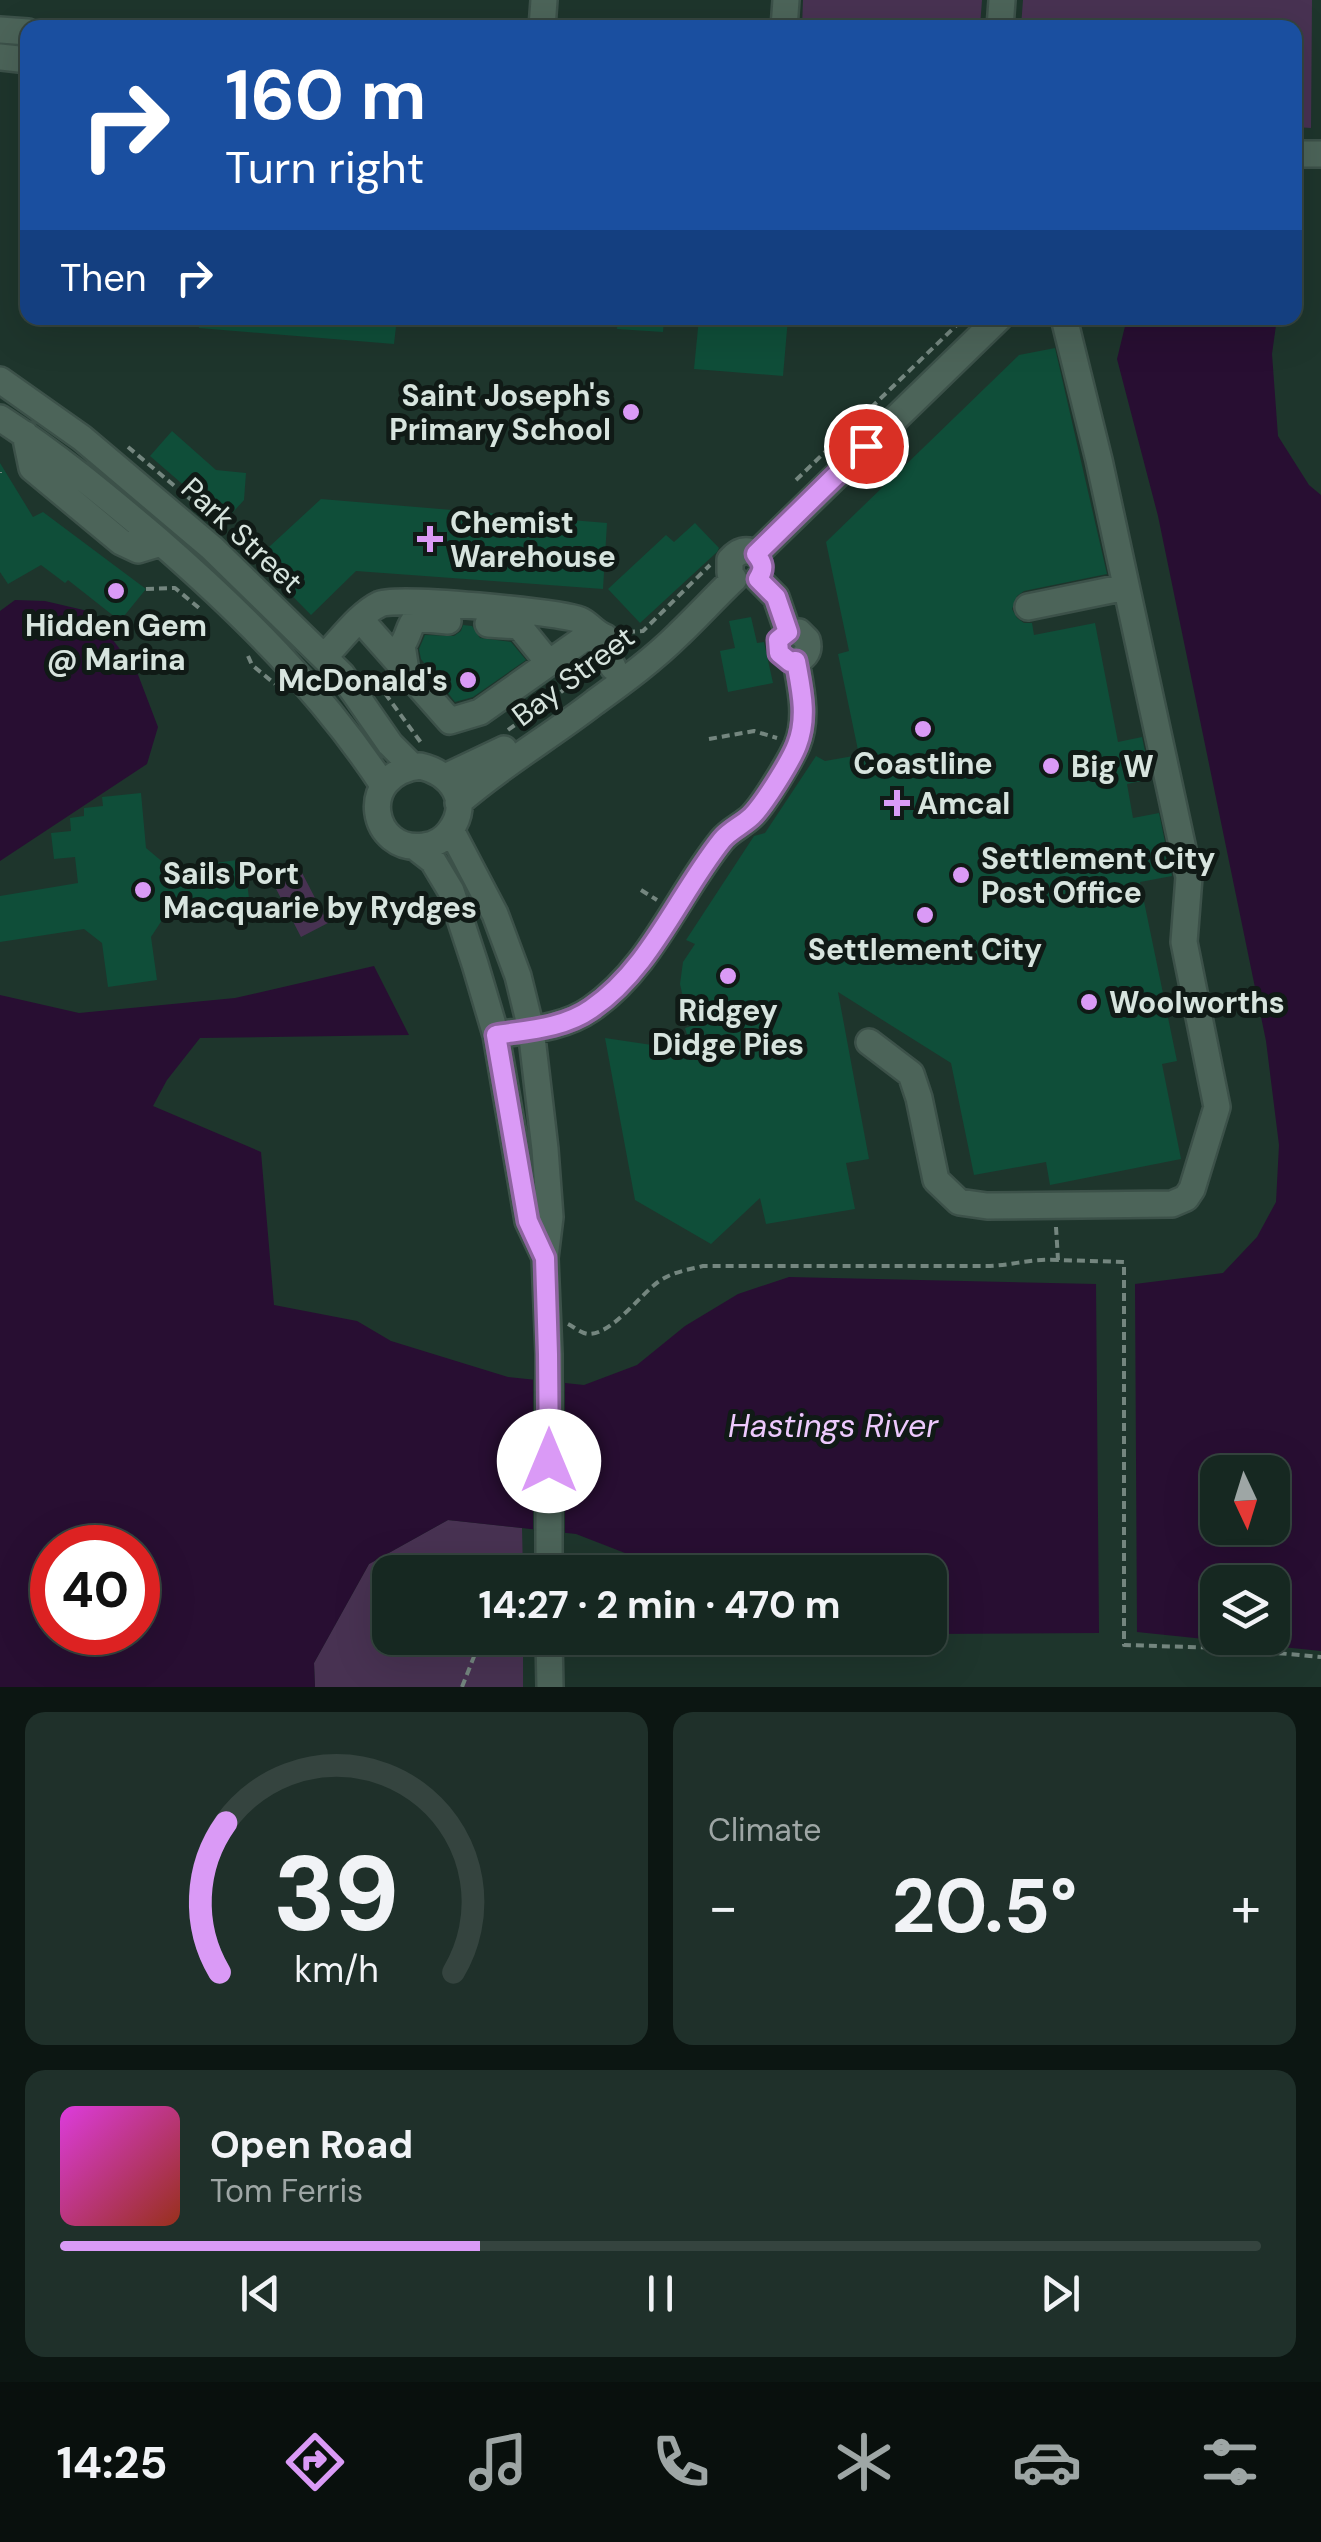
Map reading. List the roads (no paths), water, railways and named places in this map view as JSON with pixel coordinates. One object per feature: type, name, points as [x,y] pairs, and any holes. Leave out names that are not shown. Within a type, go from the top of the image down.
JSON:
[{"type":"street","name":"Bay Street","points":[[458,803],[677,637],[993,325]]},
{"type":"street","points":[[869,1042],[912,1074],[936,1180],[959,1202],[987,1206],[1172,1204],[1186,1198],[1192,1188],[1216,1118],[1216,1095],[1184,942],[1189,877],[1099,460],[1066,325]]},
{"type":"street","name":"Park Street","points":[[0,380],[122,470],[212,548],[342,675],[390,744],[413,767]]},
{"type":"street","name":"Park Street","points":[[0,418],[106,495],[256,630],[355,743],[383,786]]},
{"type":"street","name":"Bay Street","points":[[446,777],[512,744],[620,652],[742,576]]},
{"type":"street","points":[[496,1035],[571,1020],[592,1009],[628,977],[724,837],[753,815],[797,745],[803,706],[796,661],[808,650],[807,640],[799,632],[788,632],[776,597],[742,576]]},
{"type":"street","points":[[1028,607],[1126,587]]},
{"type":"street","points":[[324,656],[382,602],[431,602],[582,620],[620,652]]},
{"type":"street","points":[[404,658],[409,626],[416,618],[518,626],[549,664]]},
{"type":"street","points":[[360,619],[404,658],[450,721],[480,712],[593,632]]},
{"type":"street","points":[[413,767],[434,769],[456,788],[457,817],[451,830],[429,846],[401,844],[390,837],[377,813],[383,786],[393,774],[413,767]]},
{"type":"street","points":[[451,830],[495,914],[518,976],[531,1029],[550,1217],[545,1258],[549,1555]]},
{"type":"street","points":[[415,847],[433,861],[452,891],[496,1035],[528,1221],[545,1258]]},
{"type":"street","points":[[549,1655],[550,1687]]},
{"type":"water","points":[[1125,325],[1276,325],[1272,354],[1278,436],[1309,485],[1321,495],[1321,1651],[1290,1648],[1290,1565],[1200,1565],[1200,1639],[1137,1632],[1135,1284],[1223,1273],[1257,1237],[1276,1202],[1279,1145],[1266,1041],[1158,516],[1117,359]]},
{"type":"water","points":[[15,600],[45,601],[92,612],[137,672],[158,727],[147,764],[0,861],[0,611]]},
{"type":"water","name":"Hastings River","points":[[374,966],[409,1035],[200,1038],[167,1080],[153,1106],[261,1152],[274,1305],[357,1321],[391,1341],[508,1377],[584,1385],[637,1365],[685,1326],[738,1294],[789,1277],[1096,1284],[1099,1633],[947,1634],[947,1555],[628,1555],[576,1534],[448,1520],[385,1555],[372,1555],[372,1562],[314,1663],[315,1687],[0,1687],[0,995],[79,1013],[235,998]]},
{"type":"place","name":"Saint Joseph's Primary School","points":[[631,412]]},
{"type":"place","name":"Chemist Warehouse","points":[[430,539]]},
{"type":"place","name":"Hidden Gem @ Marina","points":[[116,591]]},
{"type":"place","name":"McDonald's","points":[[468,680]]},
{"type":"place","name":"Coastline","points":[[923,729]]},
{"type":"place","name":"Big W","points":[[1051,766]]},
{"type":"place","name":"Amcal","points":[[897,803]]},
{"type":"place","name":"Settlement City Post Office","points":[[961,875]]},
{"type":"place","name":"Sails Port Macquarie by Rydges","points":[[143,890]]},
{"type":"place","name":"Settlement City","points":[[925,915]]},
{"type":"place","name":"Ridgey Didge Pies","points":[[728,976]]},
{"type":"place","name":"Woolworths","points":[[1089,1002]]}]
